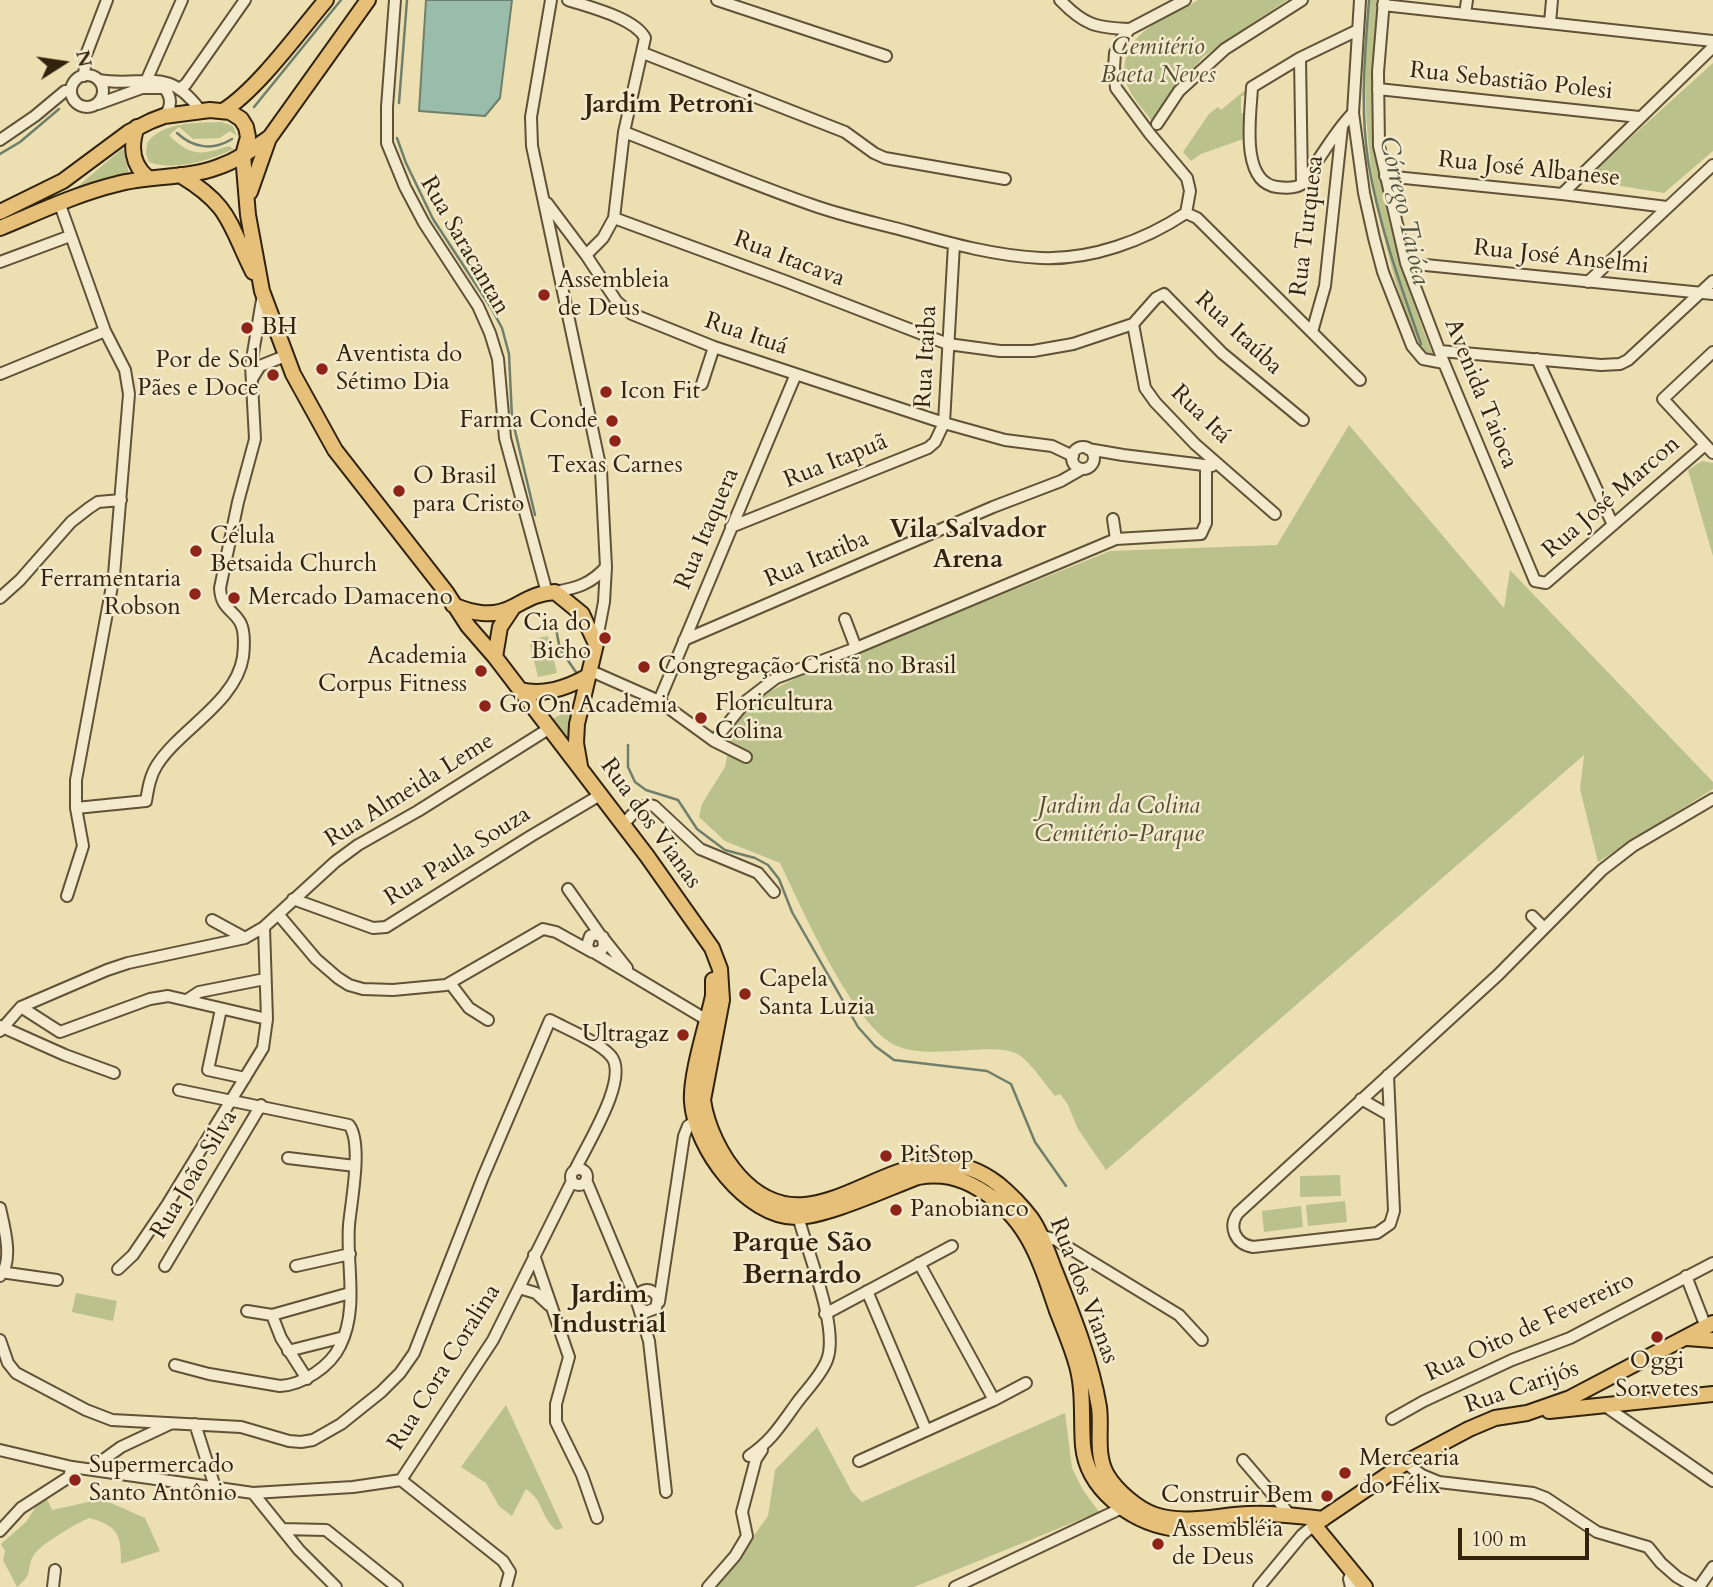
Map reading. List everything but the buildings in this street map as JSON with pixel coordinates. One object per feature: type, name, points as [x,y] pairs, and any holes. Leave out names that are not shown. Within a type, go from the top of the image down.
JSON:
[{"type":"main road","points":[[223,111],[238,101],[265,72],[326,0]]},
{"type":"main road","points":[[247,204],[270,137],[368,0]]},
{"type":"main road","points":[[0,212],[63,181],[137,127],[164,116],[200,110],[223,111],[234,114],[245,123],[248,142],[243,155],[247,204],[263,292],[274,326],[278,358],[331,444],[446,592],[468,626],[580,767]]},
{"type":"main road","points":[[137,127],[133,152],[139,169],[148,178]]},
{"type":"main road","points":[[0,228],[59,202],[119,183],[219,167],[270,137]]},
{"type":"main road","points":[[180,175],[202,189],[222,208],[263,292]]},
{"type":"main road","points":[[495,657],[500,627],[513,608],[523,600],[551,592],[581,612],[596,644]]},
{"type":"main road","points":[[452,604],[475,613],[495,613],[513,608]]},
{"type":"main road","name":"Rua dos Vianas","points":[[596,644],[576,733],[580,767],[705,938],[713,985],[713,1023],[693,1092],[708,1149],[730,1180],[746,1198],[772,1213],[822,1213],[931,1174],[945,1175],[966,1182],[994,1197],[1008,1210],[1033,1245],[1078,1368],[1086,1459],[1101,1486],[1122,1508],[1159,1526],[1183,1529],[1251,1523],[1319,1522]]},
{"type":"main road","points":[[520,690],[557,690],[590,674]]},
{"type":"main road","name":"Rua dos Vianas","points":[[797,1212],[926,1163],[963,1167],[995,1182],[1016,1199],[1040,1235],[1069,1307],[1095,1389],[1102,1462],[1107,1475],[1143,1516],[1182,1520],[1251,1514],[1292,1516],[1319,1522]]},
{"type":"main road","name":"Rua Carijós","points":[[1319,1522],[1405,1463],[1480,1423],[1527,1413],[1570,1398],[1609,1380],[1709,1325]]},
{"type":"main road","points":[[1686,1338],[1713,1340]]},
{"type":"main road","points":[[1609,1380],[1611,1406]]},
{"type":"main road","points":[[1527,1413],[1713,1394]]},
{"type":"main road","points":[[1319,1522],[1365,1587]]},
{"type":"street","points":[[83,76],[86,55],[107,0]]},
{"type":"street","points":[[148,79],[182,0]]},
{"type":"street","points":[[181,88],[245,0]]},
{"type":"street","name":"Rua Saracantan","points":[[395,0],[387,107],[389,149],[424,223],[478,306],[490,332],[498,359],[505,438],[551,592]]},
{"type":"street","name":"Rua dos Vianas","points":[[551,0],[531,124],[532,146],[601,470],[606,567],[604,602],[596,644]]},
{"type":"street","points":[[568,0],[628,22],[638,28],[645,38],[624,132],[614,218],[603,238],[586,254]]},
{"type":"street","points":[[717,0],[886,56]]},
{"type":"street","points":[[1060,0],[1086,23],[1107,28],[1130,29]]},
{"type":"street","points":[[624,132],[819,208],[954,244],[1040,258],[1102,251],[1163,229],[1186,213],[1190,191],[1187,178],[1150,134],[1116,88],[1114,81],[1115,52],[1122,38],[1130,29],[1185,0]]},
{"type":"street","points":[[1157,124],[1179,92],[1225,49],[1302,0]]},
{"type":"street","points":[[1360,0],[1353,113],[1364,194],[1383,272],[1412,346],[1423,359],[1444,363]]},
{"type":"street","points":[[1465,14],[1467,0]]},
{"type":"street","points":[[1550,23],[1552,0]]},
{"type":"street","points":[[1383,3],[1713,41]]},
{"type":"street","name":"Avenida Taioca","points":[[1383,3],[1378,89],[1380,146],[1406,263],[1532,577],[1541,584],[1546,583]]},
{"type":"street","points":[[1353,113],[1342,124],[1302,184],[1290,188],[1268,185],[1257,174],[1250,140],[1252,87],[1300,58],[1359,30]]},
{"type":"street","points":[[1562,194],[1713,47]]},
{"type":"street","points":[[643,53],[845,132],[874,153],[886,158],[1005,179]]},
{"type":"street","points":[[1300,58],[1302,184]]},
{"type":"street","points":[[164,116],[171,102],[164,88],[142,88],[86,107],[78,105],[71,91],[76,80],[83,76],[128,84],[148,79],[181,88],[200,110]]},
{"type":"street","points":[[98,104],[103,90],[99,80]]},
{"type":"street","name":"Rua Sebastião Polesi","points":[[1378,89],[1639,117]]},
{"type":"street","points":[[0,141],[65,91],[71,91]]},
{"type":"street","name":"Rua Turquesa","points":[[1312,332],[1325,286],[1342,124]]},
{"type":"street","points":[[1588,282],[1713,165]]},
{"type":"street","name":"Rua José Albanese","points":[[1385,177],[1667,207]]},
{"type":"street","name":"Rua Ituá","points":[[545,200],[586,254],[617,302],[632,314],[714,347],[944,423]]},
{"type":"street","points":[[59,202],[105,331],[125,370],[130,394],[114,575],[76,780],[76,808],[83,846],[82,855],[67,896]]},
{"type":"street","points":[[1186,213],[1196,218],[1360,380]]},
{"type":"street","name":"Rua Itacava","points":[[614,218],[948,344]]},
{"type":"street","points":[[0,262],[70,236]]},
{"type":"street","name":"Rua Itaiba","points":[[954,244],[944,423],[1004,440],[1080,451]]},
{"type":"street","name":"Rua José Anselmi","points":[[1406,263],[1713,294]]},
{"type":"street","points":[[1440,351],[1601,365],[1620,364],[1628,360],[1713,281]]},
{"type":"street","points":[[76,808],[146,801],[158,764],[233,683],[240,668],[244,642],[241,625],[223,603],[220,589],[238,502],[256,439],[251,365],[263,292]]},
{"type":"street","name":"Rua Itaúba","points":[[948,344],[1000,351],[1033,351],[1073,344],[1133,324],[1160,295],[1168,296],[1222,353],[1303,420]]},
{"type":"street","name":"Rua Itá","points":[[1133,324],[1145,388],[1155,402],[1195,444],[1275,514]]},
{"type":"street","points":[[255,335],[261,328],[274,326]]},
{"type":"street","points":[[0,374],[105,331]]},
{"type":"street","points":[[255,335],[258,352],[262,357],[278,358]]},
{"type":"street","points":[[702,384],[714,347]]},
{"type":"street","points":[[1709,449],[1664,402],[1664,396],[1713,352]]},
{"type":"street","points":[[251,379],[258,367],[278,358]]},
{"type":"street","points":[[1537,359],[1613,525]]},
{"type":"street","name":"Rua Itaquera","points":[[659,701],[796,374]]},
{"type":"street","name":"Rua Itapuã","points":[[731,527],[928,448],[935,442],[944,423]]},
{"type":"street","points":[[1182,462],[1195,444]]},
{"type":"street","name":"Rua José Marcon","points":[[1546,583],[1613,525],[1709,449]]},
{"type":"street","points":[[1080,451],[1222,466]]},
{"type":"street","points":[[1080,451],[1094,457],[1086,468],[1075,465],[1080,451]]},
{"type":"street","name":"Rua Itatiba","points":[[684,640],[993,507],[1123,455]]},
{"type":"street","points":[[714,741],[746,701],[776,678],[856,648],[1116,538],[1201,534],[1206,523],[1206,466]]},
{"type":"street","points":[[0,598],[20,580],[71,522],[99,502],[121,500]]},
{"type":"street","points":[[1113,519],[1116,538]]},
{"type":"street","points":[[551,592],[571,589],[595,579],[606,567]]},
{"type":"street","points":[[845,619],[856,648]]},
{"type":"street","points":[[590,674],[659,701],[714,741],[746,757]]},
{"type":"street","name":"Rua Almeida Leme","points":[[19,1010],[128,963],[246,939],[264,927],[342,856],[550,728]]},
{"type":"street","name":"Rua Paula Souza","points":[[293,899],[373,928],[386,926],[600,796]]},
{"type":"street","points":[[1388,1075],[1394,1211],[1390,1224],[1377,1233],[1253,1247],[1241,1244],[1233,1226],[1238,1213],[1361,1099],[1498,975],[1580,890],[1618,856],[1713,799]]},
{"type":"street","points":[[623,825],[640,808],[645,805],[654,806],[700,849],[758,873],[774,892]]},
{"type":"street","points":[[569,889],[631,973]]},
{"type":"street","points":[[278,914],[316,959],[349,985],[363,989],[437,987],[450,983],[543,929],[550,929],[631,973],[713,1023]]},
{"type":"street","points":[[1532,916],[1544,928]]},
{"type":"street","points":[[212,920],[246,939]]},
{"type":"street","points":[[118,1269],[133,1255],[167,1205],[263,1048],[267,1019],[264,927]]},
{"type":"street","points":[[592,951],[587,945],[588,939],[595,934],[602,937]]},
{"type":"street","points":[[187,1000],[199,992],[265,979]]},
{"type":"street","points":[[450,983],[469,1008],[488,1020]]},
{"type":"street","points":[[114,1073],[65,1055],[3,1027],[19,1010],[56,1031],[65,1032],[150,999],[168,996],[267,1019]]},
{"type":"street","points":[[221,1009],[208,1070],[244,1080]]},
{"type":"street","name":"Rua Cora Coralina","points":[[0,1450],[72,1466],[253,1493],[353,1487],[401,1480],[493,1340],[519,1288],[614,1091],[617,1070],[610,1055],[550,1020],[483,1177],[414,1353],[382,1392],[313,1440],[289,1441],[241,1427],[195,1424]]},
{"type":"street","points":[[175,1365],[209,1374],[280,1386],[307,1379],[333,1357],[344,1336],[350,1293],[349,1224],[355,1166],[354,1134],[349,1125],[233,1097],[179,1090]]},
{"type":"street","points":[[1361,1099],[1389,1115]]},
{"type":"street","name":"Rua João Silva","points":[[165,1266],[261,1105]]},
{"type":"street","points":[[649,1341],[665,1268],[684,1136],[688,1126],[700,1118]]},
{"type":"street","points":[[288,1158],[355,1166]]},
{"type":"street","points":[[573,1176],[579,1185],[586,1180],[638,1305],[649,1341],[666,1492]]},
{"type":"street","points":[[0,1208],[7,1257],[1,1273],[57,1280]]},
{"type":"street","points":[[708,1587],[735,1556],[747,1536],[742,1512],[756,1459],[827,1360],[830,1340],[825,1314],[816,1272],[797,1212]]},
{"type":"street","points":[[1040,1235],[1056,1240],[1179,1315],[1202,1340]]},
{"type":"street","points":[[825,1314],[953,1246]]},
{"type":"street","points":[[296,1266],[350,1254]]},
{"type":"street","points":[[534,1255],[569,1357],[556,1404],[556,1422],[582,1475],[597,1518]]},
{"type":"street","points":[[919,1263],[994,1400]]},
{"type":"street","name":"Rua Oito de Fevereiro","points":[[1392,1419],[1424,1401],[1519,1357],[1570,1338],[1713,1263]]},
{"type":"street","points":[[623,1268],[633,1281],[657,1295],[657,1305]]},
{"type":"street","points":[[638,1305],[639,1293],[648,1290],[665,1268]]},
{"type":"street","points":[[1686,1276],[1709,1325]]},
{"type":"street","points":[[519,1288],[536,1293],[552,1308]]},
{"type":"street","points":[[867,1291],[926,1430]]},
{"type":"street","points":[[247,1311],[272,1315],[350,1293]]},
{"type":"street","points":[[638,1305],[646,1312],[657,1305]]},
{"type":"street","points":[[272,1315],[288,1351],[307,1379]]},
{"type":"street","points":[[288,1351],[344,1336]]},
{"type":"street","points":[[0,1340],[8,1363],[16,1373],[86,1410],[111,1420],[195,1424],[215,1487]]},
{"type":"street","points":[[859,1461],[1026,1383]]},
{"type":"street","points":[[1611,1406],[1713,1481]]},
{"type":"street","points":[[92,1468],[130,1443],[173,1423]]},
{"type":"street","points":[[749,1456],[765,1444]]},
{"type":"street","points":[[1243,1460],[1292,1516]]},
{"type":"street","points":[[1405,1463],[1422,1475],[1439,1482],[1533,1493],[1546,1498],[1597,1532],[1648,1547],[1677,1577],[1697,1587],[1713,1567]]},
{"type":"street","points":[[0,1531],[21,1508],[69,1477],[72,1466]]},
{"type":"street","points":[[401,1480],[503,1561],[510,1572],[506,1587]]},
{"type":"street","points":[[253,1493],[299,1550],[336,1587]]},
{"type":"street","points":[[955,1587],[1122,1508]]},
{"type":"street","points":[[1259,1587],[1302,1535],[1319,1522]]},
{"type":"street","points":[[282,1529],[326,1531],[397,1587]]},
{"type":"street","points":[[53,1587],[55,1570]]},
{"type":"street","points":[[1351,1587],[1349,1579],[1352,1571]]},
{"type":"green space","name":"Cemitério Baeta Neves","points":[[1198,0],[1287,0],[1203,57],[1151,120],[1127,83],[1125,62],[1129,50],[1144,31]]},
{"type":"green space","points":[[1370,0],[1379,0],[1373,107],[1379,170],[1401,264],[1433,355],[1429,357],[1409,321],[1399,294],[1374,189],[1366,97]]},
{"type":"green space","points":[[1713,63],[1713,151],[1664,193],[1584,180]]},
{"type":"green space","points":[[1244,91],[1248,95],[1241,96],[1241,113],[1247,113],[1246,138],[1201,154],[1191,161],[1183,152],[1209,114],[1218,107],[1221,110]]},
{"type":"green space","points":[[222,122],[233,126],[237,136],[230,131],[220,138],[193,139],[179,127],[169,135],[190,151],[204,152],[229,146],[234,149],[203,161],[181,165],[149,162],[146,154],[147,143],[162,131],[181,125]]},
{"type":"green space","points":[[123,148],[129,174],[77,187]]},
{"type":"green space","name":"Jardim da Colina Cemitério-Parque","points":[[1349,425],[1504,608],[1510,570],[1713,782],[1713,789],[1598,862],[1580,789],[1584,755],[1106,1170],[1078,1129],[1067,1103],[1060,1094],[1055,1096],[1019,1055],[995,1049],[927,1052],[911,1050],[897,1046],[880,1035],[846,992],[780,863],[725,841],[699,817],[702,804],[725,767],[734,721],[765,694],[796,678],[1110,551],[1277,545]]},
{"type":"green space","points":[[1702,461],[1713,463],[1713,556],[1688,470]]},
{"type":"green space","points":[[548,636],[557,673],[538,677],[529,640]]},
{"type":"green space","points":[[565,712],[572,712],[573,749],[551,720]]},
{"type":"green space","points":[[1340,1175],[1341,1196],[1300,1197],[1300,1176]]},
{"type":"green space","points":[[1345,1201],[1347,1222],[1308,1226],[1306,1205]]},
{"type":"green space","points":[[1301,1206],[1303,1227],[1264,1232],[1262,1211]]},
{"type":"green space","points":[[76,1293],[117,1301],[113,1321],[72,1312]]},
{"type":"green space","points":[[506,1405],[563,1528],[556,1530],[536,1499],[526,1489],[512,1516],[499,1506],[486,1483],[461,1467]]},
{"type":"green space","points":[[1065,1413],[1072,1468],[1083,1490],[1099,1512],[914,1587],[717,1587],[768,1516],[775,1470],[817,1427],[852,1492],[862,1502]]},
{"type":"green space","points":[[46,1497],[52,1510],[98,1500],[145,1518],[160,1551],[121,1564],[116,1533],[107,1524],[89,1518],[37,1551],[31,1560],[26,1578],[17,1587],[3,1560],[5,1551],[1,1544],[26,1522]]},
{"type":"shaded area","points":[[426,0],[512,0],[500,98],[485,116],[419,111]]},
{"type":"waterway","points":[[254,107],[341,0]]},
{"type":"waterway","points":[[399,103],[407,0]]},
{"type":"waterway","name":"Córrego Taióca","points":[[1369,0],[1364,100],[1368,160],[1384,230],[1421,344]]},
{"type":"waterway","points":[[0,154],[20,142],[59,109]]},
{"type":"waterway","points":[[177,133],[190,142],[203,146],[218,145],[232,139]]},
{"type":"waterway","points":[[397,138],[433,219],[502,328],[509,354],[512,418],[535,515]]},
{"type":"waterway","points":[[554,619],[560,649],[578,675]]},
{"type":"waterway","points":[[628,745],[628,767],[635,782],[646,790],[678,800],[697,829],[725,850],[755,858],[768,865],[779,879],[792,912],[858,1027],[875,1046],[894,1060],[987,1071],[1011,1084],[1035,1142],[1066,1186]]},
{"type":"place","name":"Assembleia de Deus","points":[[544,295]]},
{"type":"place","name":"BH","points":[[247,328]]},
{"type":"place","name":"Aventista do Sétimo Dia","points":[[322,369]]},
{"type":"place","name":"Por de Sol Pães e Doce","points":[[273,375]]},
{"type":"place","name":"Icon Fit","points":[[606,392]]},
{"type":"place","name":"Farma Conde","points":[[612,421]]},
{"type":"place","name":"Texas Carnes","points":[[615,441]]},
{"type":"place","name":"O Brasil para Cristo","points":[[399,491]]},
{"type":"place","name":"Célula Betsaida Church","points":[[196,551]]},
{"type":"place","name":"Ferramentaria Robson","points":[[195,594]]},
{"type":"place","name":"Mercado Damaceno","points":[[234,598]]},
{"type":"place","name":"Cia do Bicho","points":[[605,638]]},
{"type":"place","name":"Congregação Cristã no Brasil","points":[[644,667]]},
{"type":"place","name":"Academia Corpus Fitness","points":[[481,671]]},
{"type":"place","name":"Go On Academia","points":[[485,706]]},
{"type":"place","name":"Floricultura Colina","points":[[701,718]]},
{"type":"place","name":"Capela Santa Luzia","points":[[745,994]]},
{"type":"place","name":"Ultragaz","points":[[683,1035]]},
{"type":"place","name":"PitStop","points":[[886,1156]]},
{"type":"place","name":"Panobianco","points":[[896,1210]]},
{"type":"place","name":"Oggi Sorvetes","points":[[1657,1337]]},
{"type":"place","name":"Mercearia do Félix","points":[[1345,1473]]},
{"type":"place","name":"Supermercado Santo Antônio","points":[[75,1480]]},
{"type":"place","name":"Construir Bem","points":[[1327,1496]]},
{"type":"place","name":"Assembléia de Deus","points":[[1158,1544]]},
{"type":"district","name":"Jardim Petroni","points":[[669,106]]},
{"type":"district","name":"Vila Salvador Arena","points":[[968,546]]},
{"type":"district","name":"Parque São Bernardo","points":[[802,1261]]},
{"type":"district","name":"Jardim Industrial","points":[[609,1311]]}]
